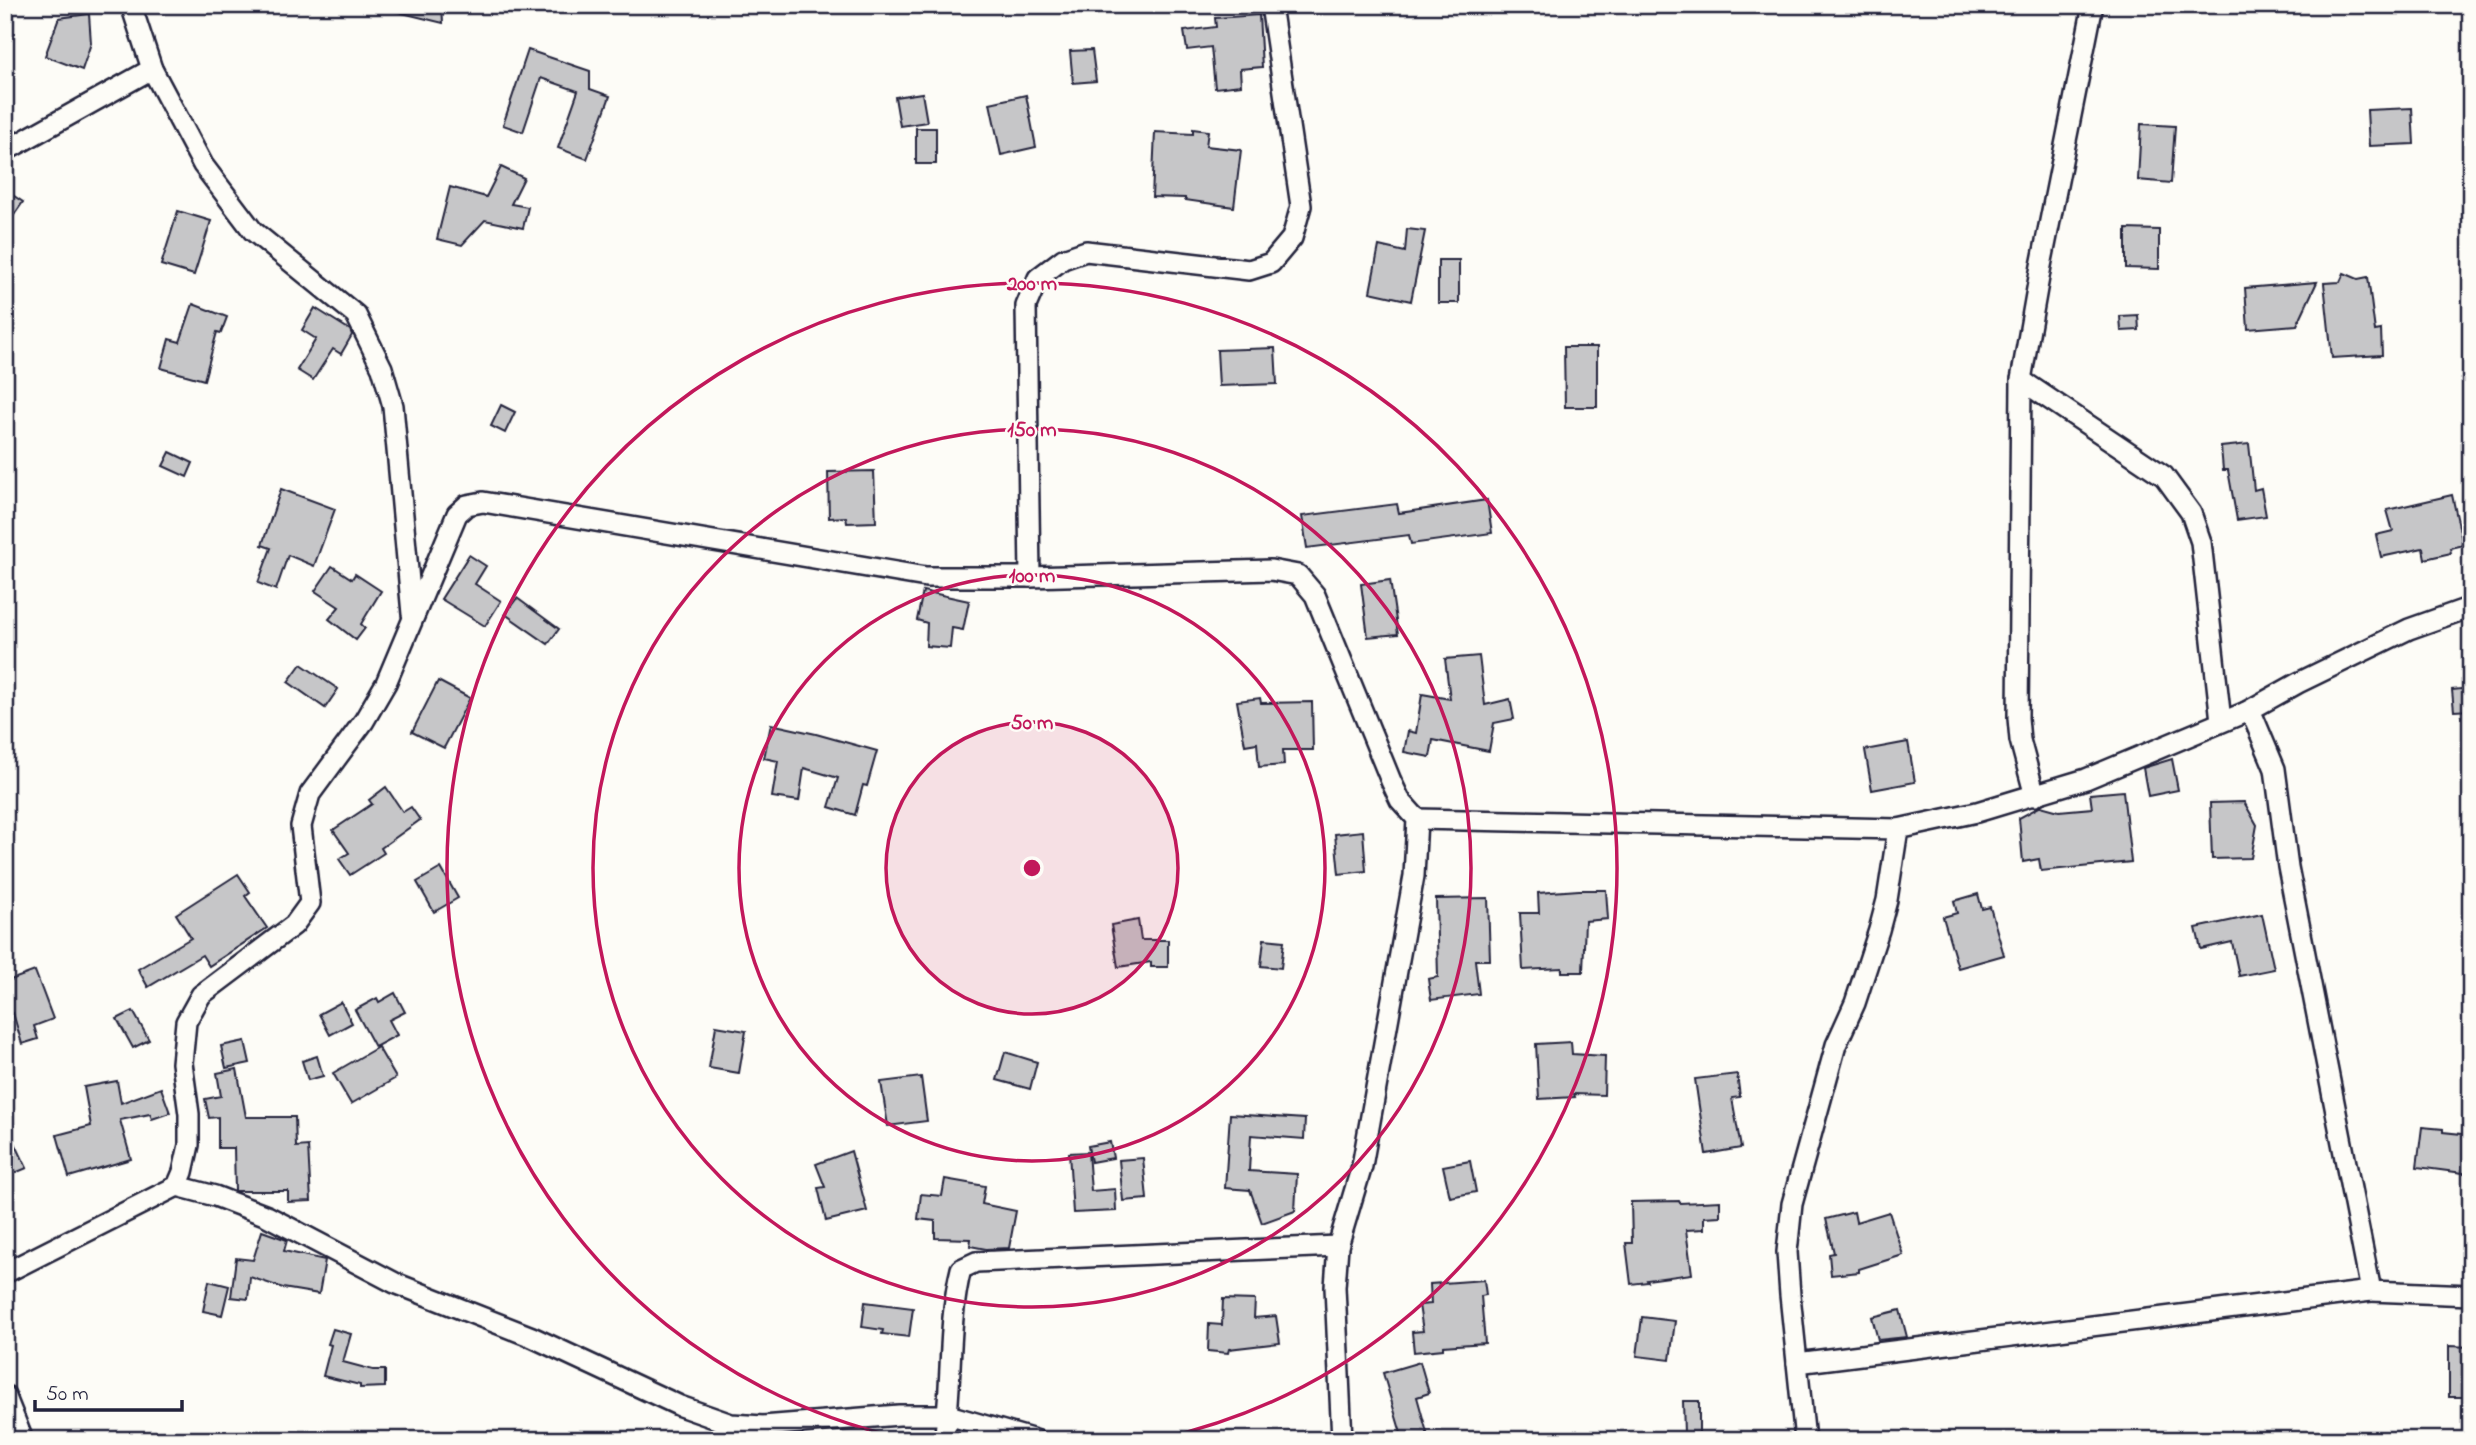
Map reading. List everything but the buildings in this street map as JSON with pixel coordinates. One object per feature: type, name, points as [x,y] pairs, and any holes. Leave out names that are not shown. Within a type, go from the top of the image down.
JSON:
[{"type":"street","points":[[131,5],[152,69],[203,164],[253,231],[356,315],[382,368],[393,405],[413,618]]},
{"type":"street","points":[[1030,577],[1026,306],[1038,278],[1063,259],[1086,251],[1249,270],[1271,262],[1292,238],[1301,206],[1271,5]]},
{"type":"street","points":[[2035,796],[2020,740],[2018,718],[2021,380],[2093,5]]},
{"type":"street","points":[[5,151],[152,69]]},
{"type":"street","points":[[2021,380],[2164,476],[2191,513],[2202,542],[2221,721]]},
{"type":"street","points":[[5,1273],[177,1186],[189,1145],[182,1063],[186,1022],[201,995],[294,926],[310,903],[301,827],[310,794],[364,721],[386,682],[457,514],[467,505],[483,502],[926,577],[1030,577],[1271,570],[1298,575],[1315,595],[1400,800],[1418,819],[1898,829],[1978,812],[2086,779],[2246,712],[2298,683],[2409,629],[2471,607]]},
{"type":"street","points":[[2246,712],[2254,719],[2275,769],[2288,867],[2371,1291]]},
{"type":"street","points":[[1342,1440],[1335,1287],[1338,1246],[1362,1166],[1414,876],[1418,819]]},
{"type":"street","points":[[1805,1440],[1787,1252],[1792,1204],[1836,1045],[1855,1003],[1888,900],[1898,829]]},
{"type":"street","points":[[177,1186],[215,1196],[267,1216],[395,1283],[532,1337],[680,1406],[731,1424],[763,1426],[899,1415],[948,1415],[1035,1440]]},
{"type":"street","points":[[944,1440],[948,1415],[954,1296],[961,1269],[976,1262],[1338,1246]]},
{"type":"street","points":[[1797,1363],[2371,1291],[2430,1291],[2471,1295]]},
{"type":"street","points":[[5,1395],[23,1440]]}]
